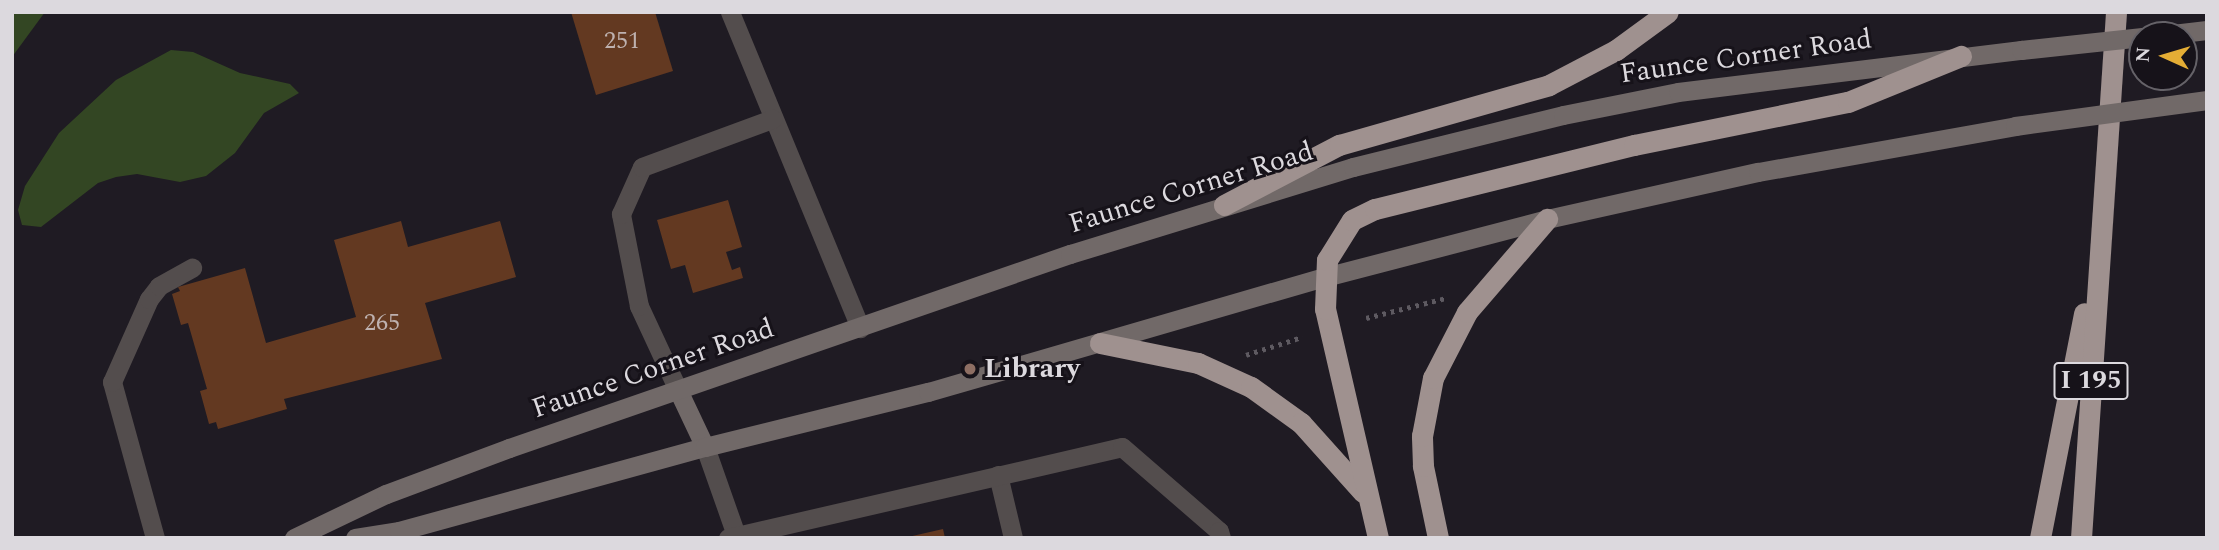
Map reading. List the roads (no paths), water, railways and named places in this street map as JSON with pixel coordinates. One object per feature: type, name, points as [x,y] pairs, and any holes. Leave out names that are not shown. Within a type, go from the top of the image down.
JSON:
[{"type":"highway","points":[[1224,205],[1339,145],[1549,85],[1616,50],[1668,12]]},
{"type":"highway","name":"I 195","points":[[2081,538],[2116,12]]},
{"type":"highway","points":[[1378,538],[1328,329],[1325,277],[1327,260],[1343,229],[1375,209],[1634,145],[1848,102],[1961,56]]},
{"type":"highway","points":[[1438,538],[1423,466],[1422,436],[1433,378],[1467,312],[1547,219]]},
{"type":"highway","points":[[2040,538],[2102,225]]},
{"type":"highway","points":[[1100,343],[1198,363],[1251,387],[1301,423],[1367,496]]},
{"type":"main road","name":"Faunce Corner Road","points":[[294,538],[398,489],[678,390],[1224,205],[1563,115],[1678,92],[1961,56],[2128,39]]},
{"type":"main road","points":[[355,538],[399,531],[705,447],[928,392],[1325,277],[1547,219],[1758,172],[2015,126],[2207,100]]},
{"type":"main road","points":[[678,390],[705,447]]},
{"type":"lane","points":[[730,12],[860,328]]},
{"type":"lane","points":[[678,390],[639,306],[621,214],[642,167],[772,119]]},
{"type":"lane","points":[[155,538],[112,382],[149,299],[159,286],[192,268]]},
{"type":"lane","points":[[705,447],[732,536],[1122,447],[1219,531],[1220,538]]},
{"type":"lane","points":[[998,475],[1013,538]]},
{"type":"place","name":"Library","points":[[970,369]]}]
